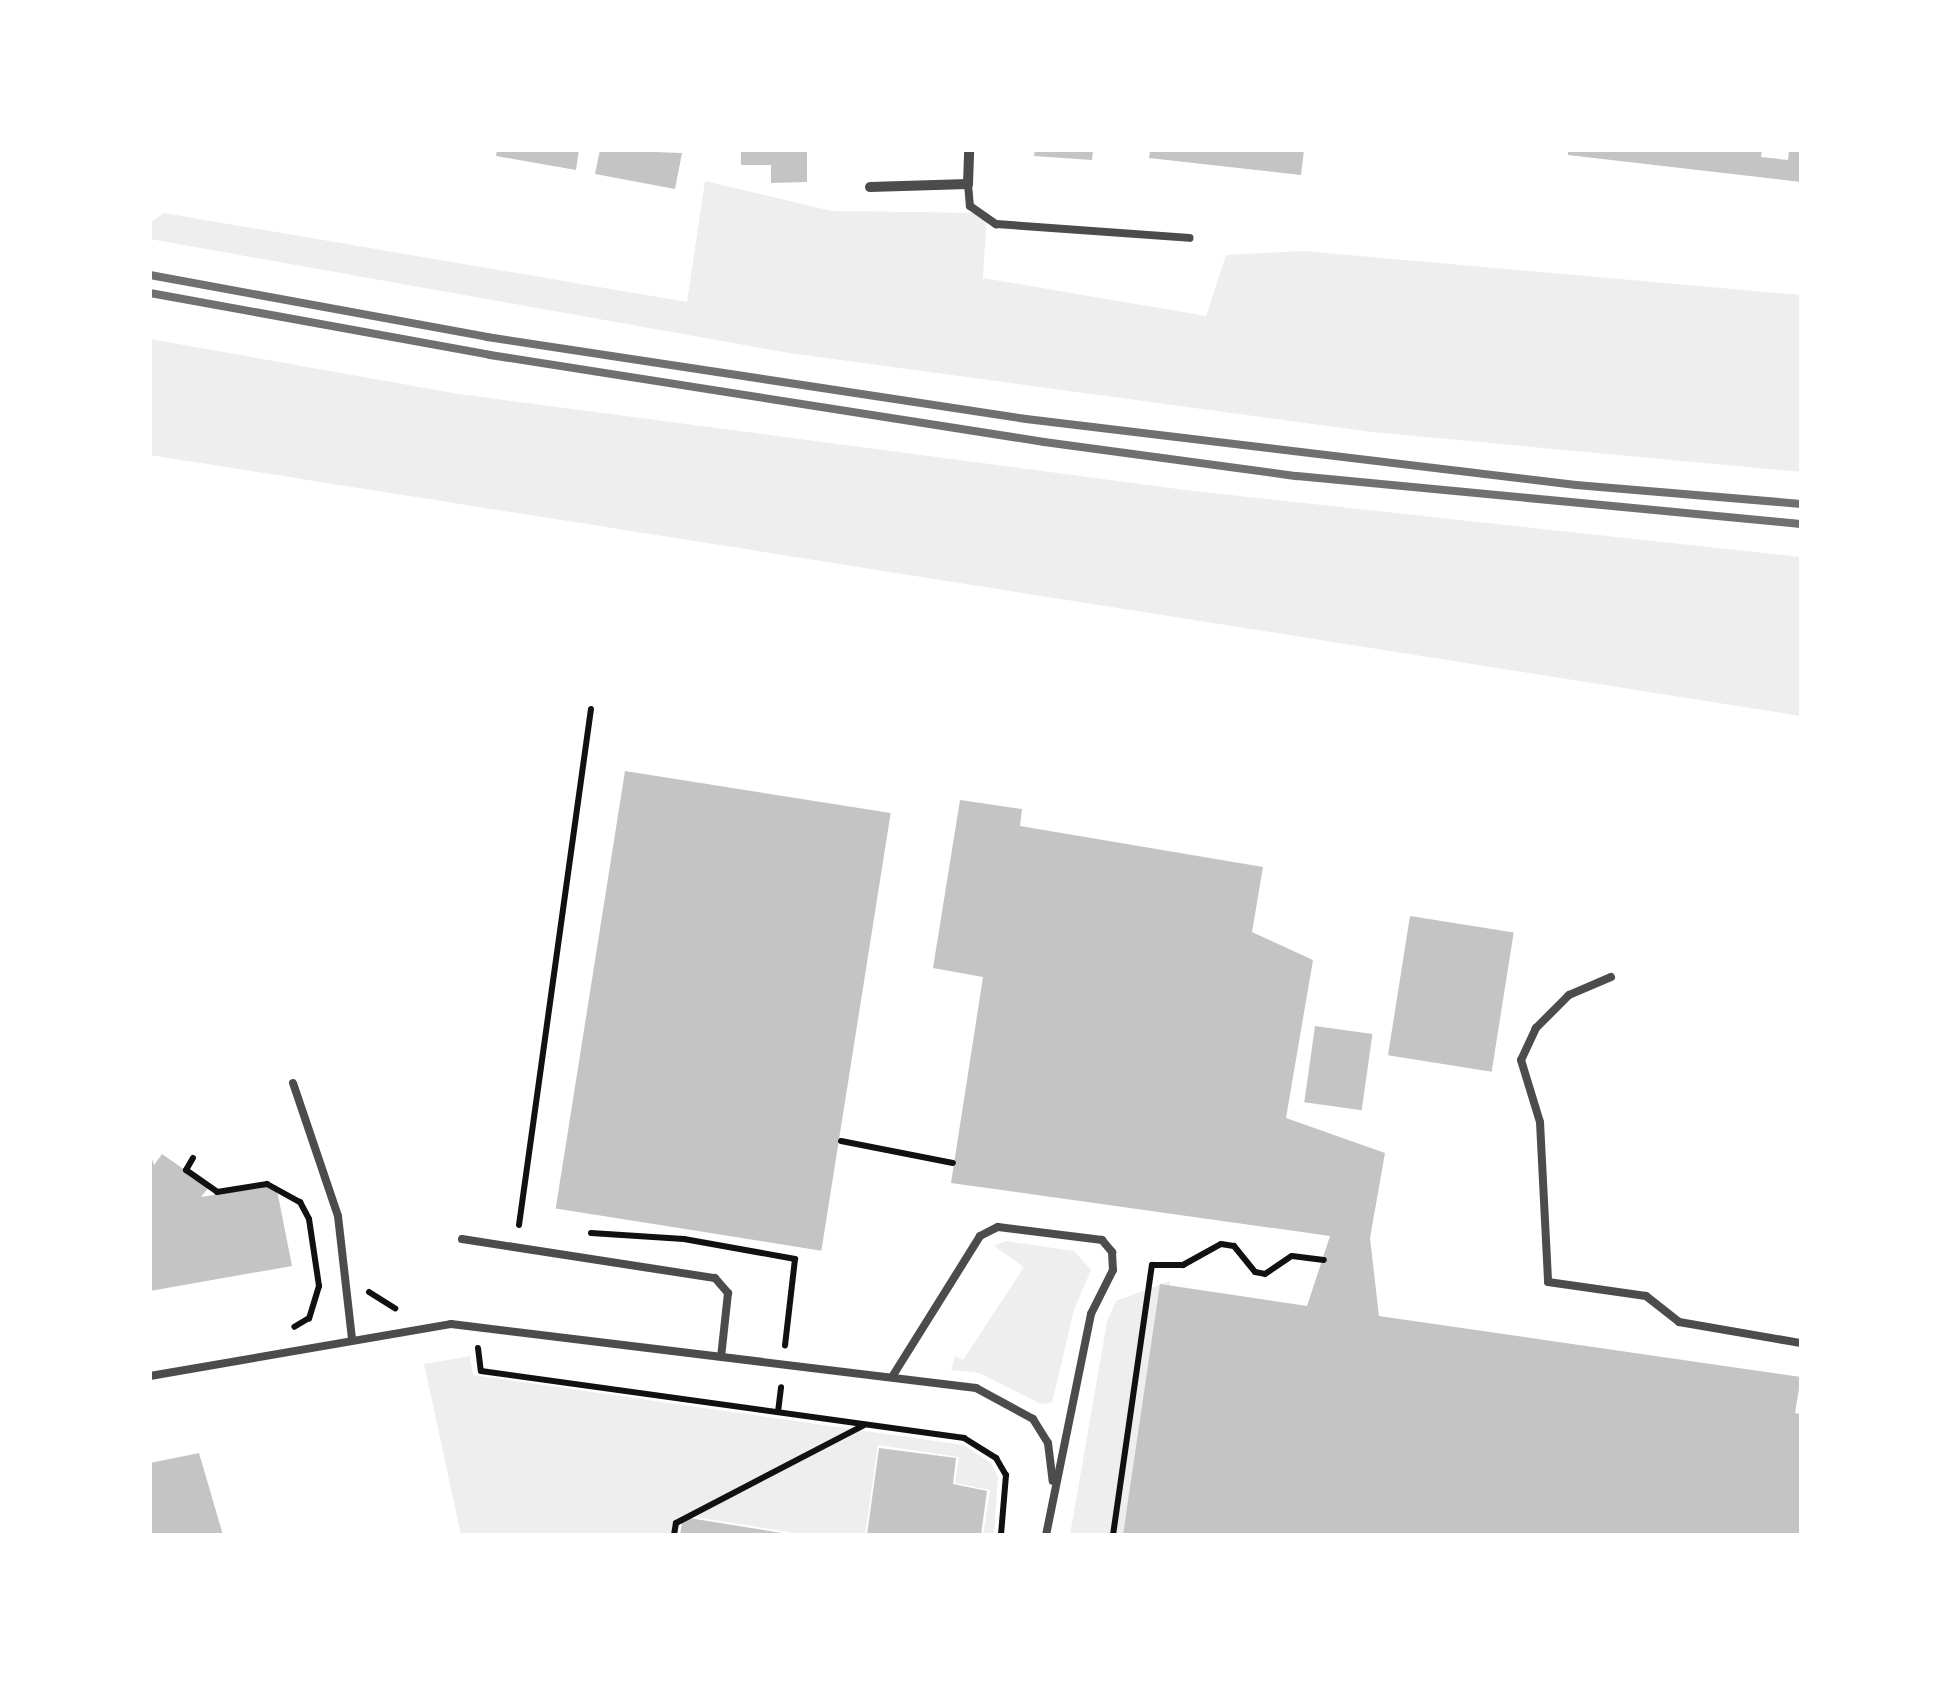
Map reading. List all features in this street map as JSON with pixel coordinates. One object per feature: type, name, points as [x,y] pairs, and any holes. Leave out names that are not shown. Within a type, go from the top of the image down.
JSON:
[{"type":"street","points":[[870,188],[968,184],[970,150]]},
{"type":"lane","points":[[968,184],[970,206],[996,224],[1189,238]]},
{"type":"lane","points":[[1610,977],[1568,995],[1536,1028],[1522,1060],[1540,1122],[1548,1282],[1646,1296],[1679,1322],[1801,1343]]},
{"type":"lane","points":[[293,1083],[338,1216],[352,1338]]},
{"type":"lane","points":[[892,1377],[980,1236],[998,1227],[1102,1240],[1112,1252],[1113,1270],[1091,1314],[1053,1480],[1046,1535]]},
{"type":"lane","points":[[462,1239],[715,1278],[728,1293],[721,1357]]},
{"type":"lane","points":[[150,1376],[450,1324],[976,1388],[1004,1399],[1032,1419],[1048,1443],[1053,1480]]},
{"type":"path","points":[[534,1228],[517,1225],[592,709]]},
{"type":"path","points":[[841,1141],[953,1163]]},
{"type":"path","points":[[193,1158],[186,1170],[217,1192],[278,1186],[309,1219],[319,1286],[314,1304],[309,1318],[274,1331]]},
{"type":"path","points":[[570,1232],[684,1239],[795,1259],[778,1412]]},
{"type":"path","points":[[1113,1535],[1152,1265],[1183,1265],[1221,1244],[1234,1246],[1256,1272],[1265,1274],[1292,1256],[1324,1260]]},
{"type":"path","points":[[459,1350],[478,1347],[481,1371],[866,1424],[983,1447],[1006,1475],[1001,1535]]},
{"type":"path","points":[[674,1535],[676,1524],[866,1424]]},
{"type":"shaded area","points":[[705,181],[832,211],[987,213],[983,278],[1206,316],[1226,255],[1303,251],[1801,295],[1801,472],[1372,432],[789,353],[150,239],[150,223],[164,213],[687,302]]},
{"type":"shaded area","points":[[150,339],[459,394],[1193,491],[1801,557],[1801,716],[150,455]]},
{"type":"shaded area","points":[[1006,1241],[1074,1251],[1091,1270],[1074,1310],[1052,1403],[1041,1404],[979,1373],[951,1370],[955,1356],[963,1360],[1024,1267],[994,1246]]},
{"type":"shaded area","points":[[1170,1281],[1132,1535],[1070,1535],[1107,1322],[1116,1301]]},
{"type":"shaded area","points":[[470,1356],[473,1375],[963,1445],[991,1463],[998,1477],[994,1535],[983,1535],[990,1490],[955,1483],[959,1457],[878,1445],[865,1535],[808,1535],[682,1515],[678,1535],[461,1535],[424,1364]]},
{"type":"building","points":[[497,150],[579,150],[576,170],[496,156]]},
{"type":"building","points":[[600,150],[682,153],[675,189],[595,174]]},
{"type":"building","points":[[741,150],[807,150],[807,182],[771,183],[771,165],[741,165]]},
{"type":"building","points":[[1035,150],[1093,150],[1092,160],[1034,156]]},
{"type":"building","points":[[1150,150],[1304,150],[1301,175],[1149,158]]},
{"type":"building","points":[[1568,150],[1762,150],[1761,157],[1788,160],[1789,150],[1801,150],[1801,182],[1568,155]]},
{"type":"building","points":[[625,771],[891,813],[821,1251],[556,1209]]},
{"type":"building","points":[[960,800],[1022,809],[1020,826],[1263,867],[1252,932],[1313,960],[1286,1118],[1385,1153],[1370,1238],[1379,1316],[1801,1377],[1795,1413],[1801,1414],[1801,1535],[1123,1535],[1160,1284],[1307,1306],[1330,1236],[951,1183],[983,977],[933,968]]},
{"type":"building","points":[[1410,916],[1514,932],[1492,1072],[1388,1055]]},
{"type":"building","points":[[1315,1026],[1372,1034],[1362,1110],[1304,1102]]},
{"type":"building","points":[[150,1153],[154,1165],[162,1154],[209,1187],[201,1197],[276,1185],[292,1266],[150,1291]]},
{"type":"building","points":[[879,1448],[956,1458],[953,1484],[987,1491],[981,1535],[867,1535]]},
{"type":"building","points":[[199,1453],[223,1535],[150,1535],[150,1463]]},
{"type":"building","points":[[683,1517],[782,1533],[782,1535],[680,1535]]},
{"type":"railway","points":[[150,275],[487,337],[1026,419],[1576,485],[1801,504]]},
{"type":"railway","points":[[150,293],[490,355],[1044,442],[1297,476],[1801,524]]}]
